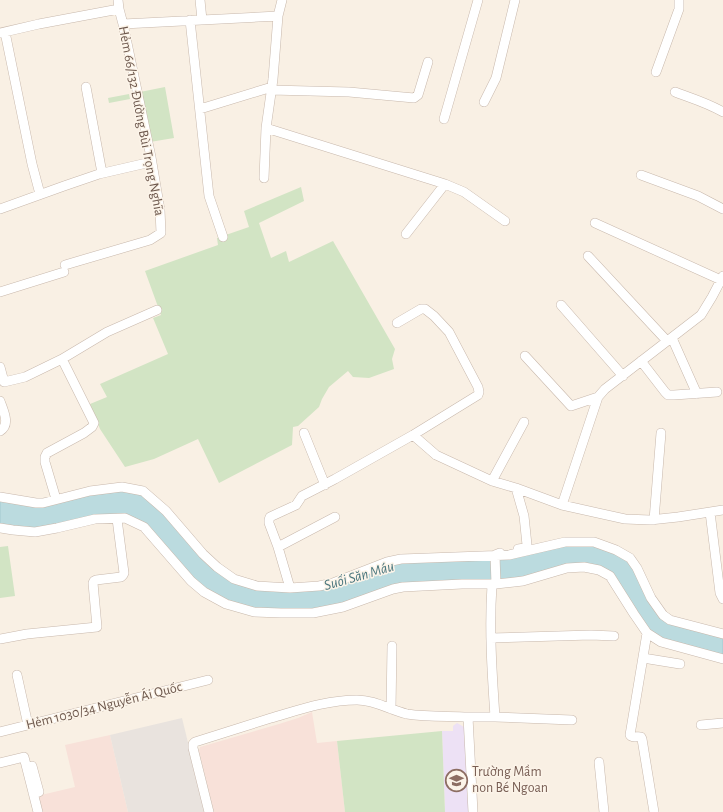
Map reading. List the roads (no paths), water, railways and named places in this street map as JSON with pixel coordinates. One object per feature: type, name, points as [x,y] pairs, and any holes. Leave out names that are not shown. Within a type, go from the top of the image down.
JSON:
[{"type":"street","points":[[200,0],[202,20]]},
{"type":"street","points":[[264,178],[266,128],[278,16],[282,0]]},
{"type":"street","points":[[444,119],[478,0]]},
{"type":"street","points":[[484,102],[496,78],[515,0]]},
{"type":"street","points":[[656,72],[679,10],[679,0]]},
{"type":"street","points":[[40,194],[2,31],[39,24],[118,5]]},
{"type":"street","name":"Hẻm 66/132 Đường Bùi Trọng Nghĩa","points":[[0,292],[150,240],[161,233],[160,210],[152,162],[118,5]]},
{"type":"street","points":[[123,24],[278,16]]},
{"type":"street","points":[[190,20],[209,196],[223,237]]},
{"type":"street","points":[[200,109],[271,88],[349,92],[414,98],[418,95],[428,62]]},
{"type":"street","points":[[86,87],[102,173]]},
{"type":"street","points":[[675,92],[710,105],[723,112]]},
{"type":"street","points":[[266,128],[445,184],[464,192],[505,221]]},
{"type":"street","points":[[0,209],[102,173],[152,162]]},
{"type":"street","points":[[641,175],[698,196],[723,209]]},
{"type":"street","points":[[406,234],[445,184]]},
{"type":"street","points":[[562,506],[598,397],[606,389],[701,314],[722,278],[595,223]]},
{"type":"street","points":[[588,256],[669,339],[697,394]]},
{"type":"street","points":[[561,305],[623,376]]},
{"type":"street","points":[[290,588],[269,523],[270,517],[296,505],[302,496],[413,435],[478,395],[478,387],[449,332],[434,316],[425,309],[422,309],[397,323]]},
{"type":"street","points":[[0,367],[2,383],[25,377],[62,359],[107,332],[157,310]]},
{"type":"street","points":[[525,356],[570,406],[598,397]]},
{"type":"street","points":[[56,499],[45,462],[47,453],[84,433],[92,427],[94,423],[62,359]]},
{"type":"street","points":[[641,361],[664,392],[668,395],[674,396],[717,392]]},
{"type":"street","points":[[0,401],[6,420],[6,426],[0,431]]},
{"type":"street","points":[[492,481],[524,422]]},
{"type":"street","points":[[304,432],[325,484]]},
{"type":"street","points":[[654,520],[661,433]]},
{"type":"street","points":[[413,435],[436,454],[492,481],[516,488],[562,506],[625,519],[654,520],[723,510]]},
{"type":"street","points":[[0,496],[43,503],[90,491],[122,487],[143,491],[166,511],[203,554],[217,567],[234,579],[257,586],[290,588],[319,586],[333,583],[387,562],[400,559],[508,555],[565,542],[594,542],[616,550],[630,558],[638,568],[651,598],[663,615],[670,620],[723,634]]},
{"type":"street","points":[[495,555],[504,551],[525,548],[527,545],[524,516],[516,488]]},
{"type":"street","points":[[710,512],[720,593],[723,599]]},
{"type":"street","points":[[278,547],[334,517]]},
{"type":"street","points":[[0,640],[27,634],[97,627],[94,581],[121,576],[124,573],[117,518]]},
{"type":"street","points":[[0,528],[35,532],[95,519],[125,518],[144,527],[191,581],[204,592],[226,604],[254,612],[313,613],[343,607],[402,587],[462,584],[494,585],[523,581],[567,568],[584,567],[599,570],[610,576],[647,633],[661,642],[723,659]]},
{"type":"street","points":[[495,555],[494,585],[490,606],[495,717]]},
{"type":"street","points":[[647,633],[630,736],[641,737],[642,739],[654,812]]},
{"type":"street","points":[[491,638],[591,635],[614,636]]},
{"type":"street","points":[[391,709],[392,646]]},
{"type":"street","points":[[643,658],[680,664]]},
{"type":"street","points":[[17,676],[28,725]]},
{"type":"street","name":"Hẻm 1030/34 Nguyễn Ái Quốc","points":[[0,732],[208,680]]},
{"type":"street","points":[[209,812],[193,744],[195,742],[306,707],[358,700],[367,701],[399,712],[415,715],[572,720]]},
{"type":"street","points":[[468,717],[473,812]]},
{"type":"street","points":[[701,725],[723,723]]},
{"type":"street","points":[[0,763],[24,757],[36,812]]},
{"type":"street","points":[[599,762],[604,812]]},
{"type":"water","name":"Suối Săn Máu","points":[[121,490],[142,494],[164,513],[215,570],[290,591],[401,562],[564,545],[594,545],[614,552],[628,561],[635,569],[660,617],[723,637],[723,656],[663,639],[649,631],[600,567],[493,582],[416,583],[343,604],[313,610],[254,609],[227,601],[206,590],[126,515],[35,529],[0,525],[0,500],[34,506],[90,494]]},
{"type":"place","name":"Trường Mầm non Bé Ngoan","points":[[456,780]]}]
